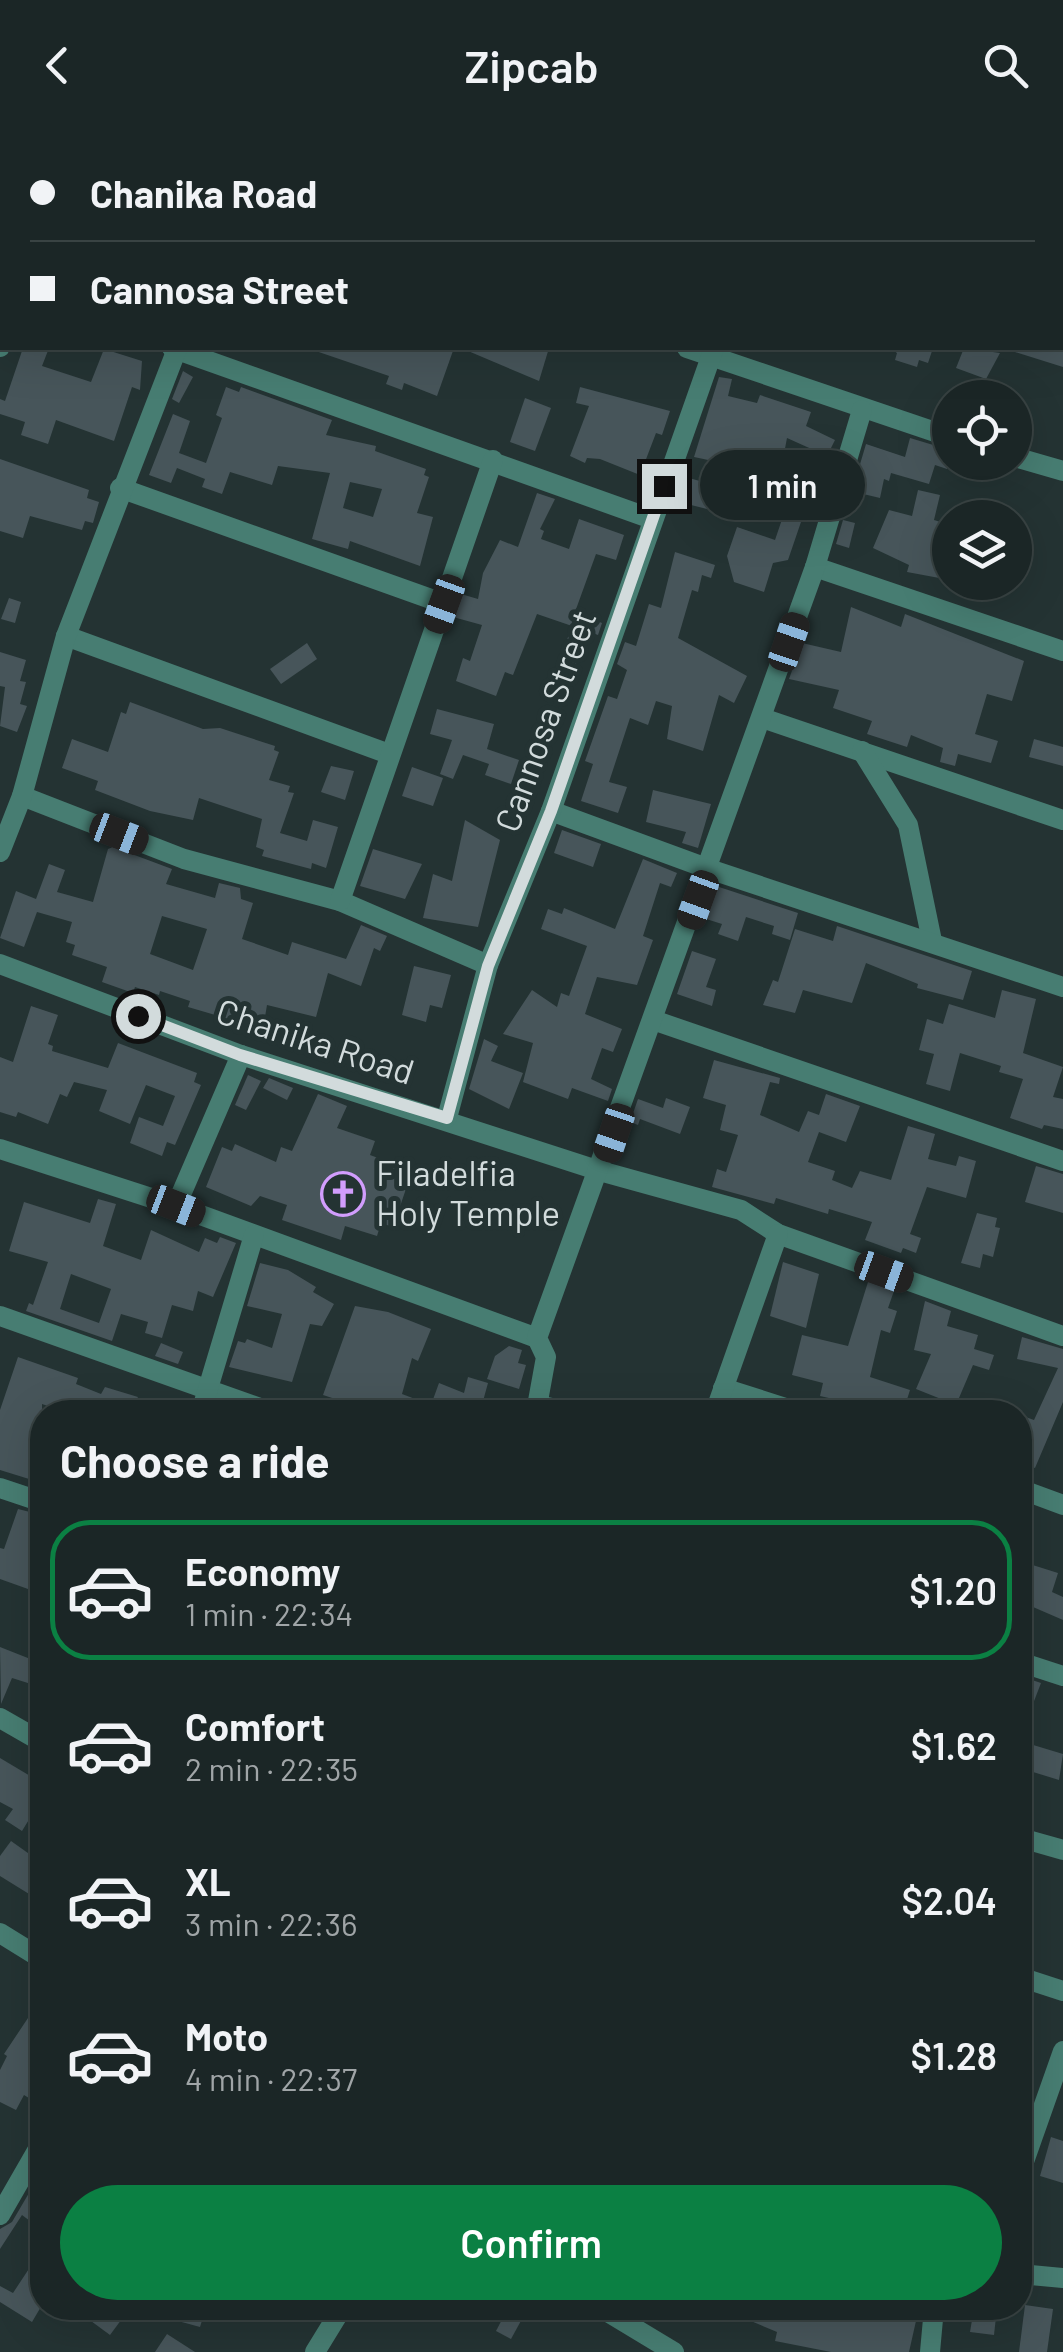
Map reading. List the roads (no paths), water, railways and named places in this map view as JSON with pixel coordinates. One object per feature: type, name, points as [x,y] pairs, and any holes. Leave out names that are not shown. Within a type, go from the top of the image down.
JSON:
[{"type":"street","points":[[0,852],[22,796],[66,636],[174,350]]},
{"type":"street","points":[[181,350],[652,518]]},
{"type":"street","points":[[712,352],[862,410],[932,431]]},
{"type":"street","name":"Cannosa Street","points":[[447,1118],[488,966],[551,811],[712,352]]},
{"type":"street","points":[[537,1338],[709,870],[815,567],[862,410]]},
{"type":"street","points":[[340,902],[493,460]]},
{"type":"street","points":[[1032,462],[1063,471]]},
{"type":"street","points":[[120,488],[444,604]]},
{"type":"street","points":[[815,567],[1063,651]]},
{"type":"street","points":[[66,636],[389,754]]},
{"type":"street","points":[[762,718],[1063,820]]},
{"type":"street","points":[[862,752],[908,825],[932,941]]},
{"type":"street","points":[[22,796],[184,859],[340,902],[488,966]]},
{"type":"street","points":[[551,811],[709,870],[1063,987]]},
{"type":"street","name":"Chanika Road","points":[[0,964],[240,1055],[447,1118],[600,1171],[742,1210],[778,1234],[1063,1336]]},
{"type":"street","points":[[653,1020],[1063,1160]]},
{"type":"street","points":[[176,1206],[240,1055]]},
{"type":"street","points":[[0,1149],[176,1206],[537,1338],[546,1357],[539,1400]]},
{"type":"street","points":[[719,1400],[778,1234]]},
{"type":"street","points":[[205,1400],[254,1235]]},
{"type":"street","points":[[0,1316],[238,1400]]},
{"type":"street","points":[[723,1388],[760,1400]]},
{"type":"street","points":[[0,1488],[30,1498]]},
{"type":"street","points":[[1032,1493],[1063,1505]]},
{"type":"street","points":[[1032,1666],[1063,1676]]},
{"type":"street","points":[[0,1718],[30,1735]]},
{"type":"street","points":[[1032,1841],[1063,1850]]},
{"type":"street","points":[[0,1933],[30,1952]]},
{"type":"street","points":[[1032,1981],[1063,1991]]},
{"type":"street","points":[[1032,2130],[1063,2051]]},
{"type":"street","points":[[0,2215],[30,2163]]},
{"type":"street","points":[[1032,2275],[1063,2278]]},
{"type":"street","points":[[315,2352],[335,2320]]},
{"type":"street","points":[[621,2320],[674,2352]]},
{"type":"street","points":[[930,2352],[933,2320]]},
{"type":"place","name":"Filadelfia Holy Temple","points":[[343,1194]]}]
